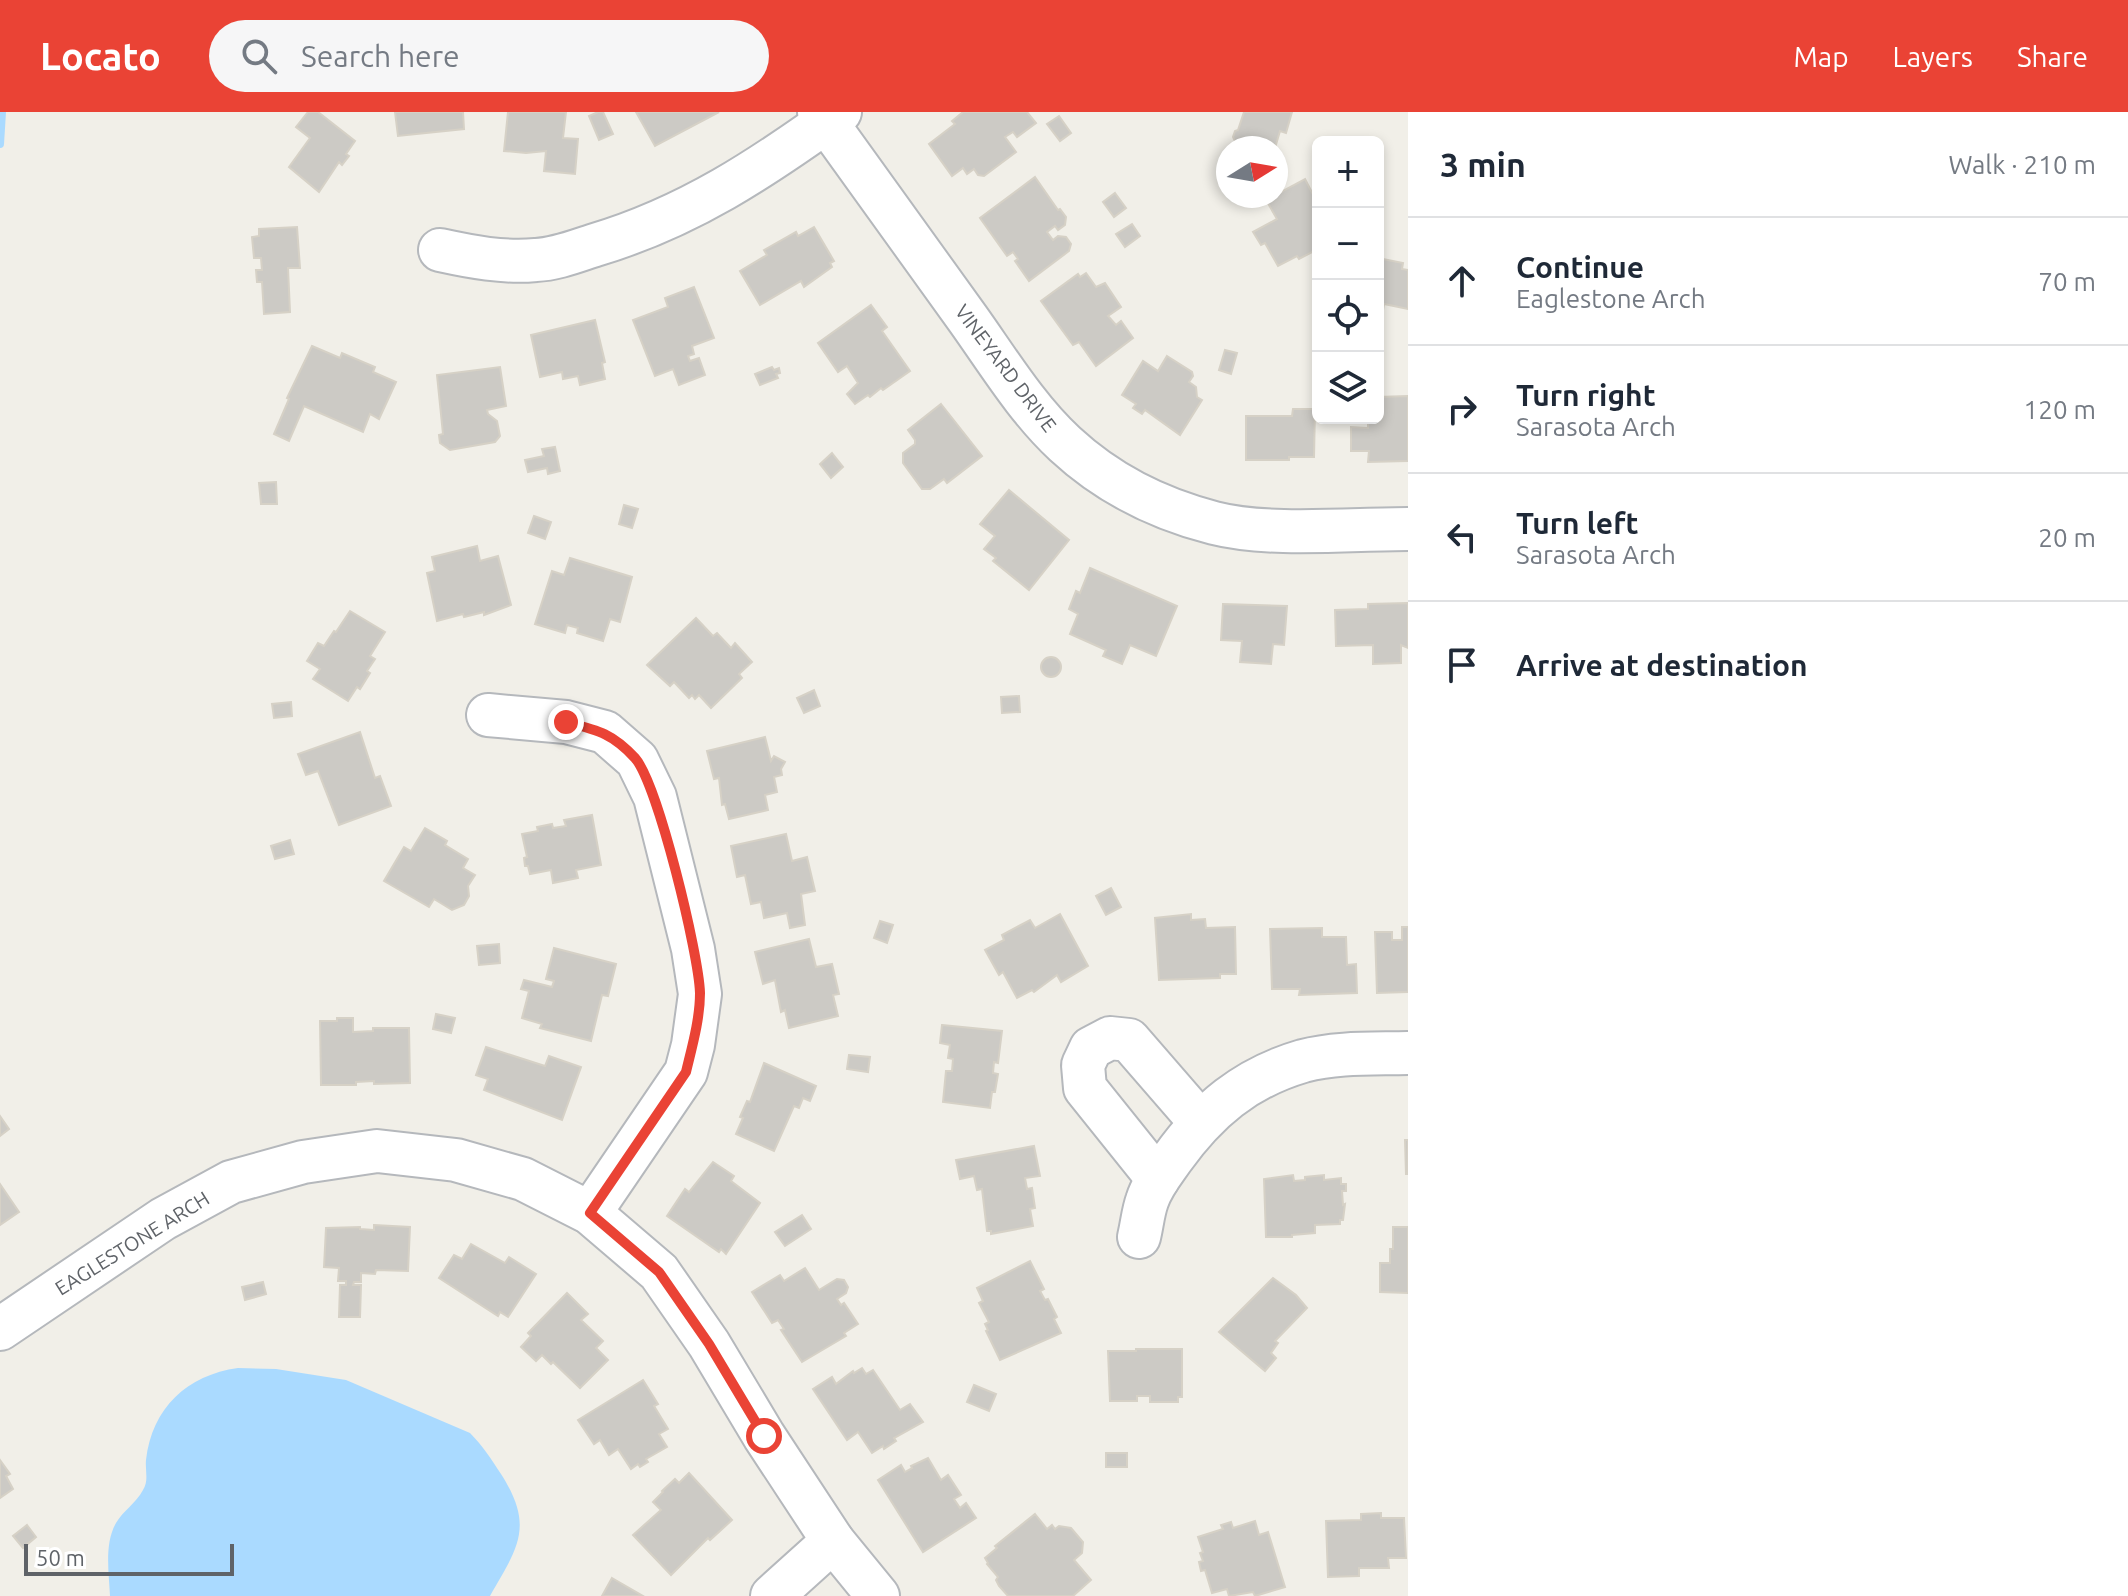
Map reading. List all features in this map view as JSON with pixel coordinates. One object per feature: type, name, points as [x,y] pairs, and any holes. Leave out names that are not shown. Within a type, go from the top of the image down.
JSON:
[{"type":"street","points":[[440,250],[487,260],[534,260],[630,235],[690,209],[736,184],[828,115]]},
{"type":"street","name":"VINEYARD DRIVE","points":[[828,115],[1009,376],[1051,430],[1066,446],[1115,483],[1167,509],[1217,524],[1268,530],[1408,529]]},
{"type":"street","points":[[488,715],[566,722],[605,732],[637,760],[655,797],[693,949],[700,994],[686,1072],[590,1213]]},
{"type":"street","points":[[1158,1179],[1085,1088],[1083,1065],[1091,1048],[1110,1038],[1129,1040],[1201,1123]]},
{"type":"street","points":[[1139,1237],[1147,1200],[1158,1179],[1220,1102],[1261,1076],[1306,1060],[1352,1054],[1408,1053]]},
{"type":"street","name":"EAGLESTONE ARCH","points":[[0,1329],[163,1219],[231,1182],[303,1162],[377,1151],[456,1160],[523,1179],[590,1213],[659,1272],[709,1344],[764,1436],[833,1541],[878,1596]]},
{"type":"street","points":[[772,1596],[833,1541]]},
{"type":"water","points":[[238,1368],[276,1369],[346,1380],[470,1433],[501,1474],[511,1492],[520,1522],[515,1549],[490,1596],[110,1596],[108,1559],[112,1531],[145,1487],[150,1441],[164,1410],[188,1386],[203,1378]]},
{"type":"building","points":[[308,112],[318,112],[355,141],[346,154],[349,156],[342,165],[339,162],[319,192],[289,167],[310,138],[296,127]]},
{"type":"building","points":[[395,112],[463,112],[464,129],[398,136]]},
{"type":"building","points":[[508,112],[566,112],[563,138],[578,139],[575,174],[544,171],[546,151],[504,151]]},
{"type":"building","points":[[603,112],[613,134],[599,140],[589,116]]},
{"type":"building","points":[[636,112],[719,112],[655,146]]},
{"type":"building","points":[[963,112],[1027,112],[1036,123],[1017,137],[1013,132],[1005,137],[1016,152],[984,176],[978,175],[974,169],[967,174],[963,168],[952,176],[929,144],[955,124],[952,121]]},
{"type":"building","points":[[1244,112],[1292,112],[1286,133],[1280,131],[1279,136],[1233,136]]},
{"type":"building","points":[[1059,116],[1071,133],[1060,141],[1047,124]]},
{"type":"building","points":[[1035,177],[1066,217],[1065,225],[1058,230],[1055,226],[1047,232],[1053,240],[1058,236],[1066,237],[1071,244],[1069,251],[1029,281],[1015,261],[1018,259],[1013,252],[1007,256],[980,218]]},
{"type":"building","points":[[1305,179],[1312,192],[1312,252],[1278,266],[1265,243],[1261,245],[1253,232],[1277,219],[1271,208],[1288,208],[1288,188]]},
{"type":"building","points":[[1115,193],[1126,208],[1114,217],[1103,202]]},
{"type":"building","points":[[1132,224],[1140,236],[1125,247],[1116,234]]},
{"type":"building","points":[[297,227],[300,268],[288,268],[290,312],[264,314],[262,282],[257,282],[256,270],[262,270],[261,258],[254,258],[252,237],[259,236],[259,229]]},
{"type":"building","points":[[814,227],[834,261],[830,263],[832,267],[804,287],[801,281],[760,305],[740,271],[767,255],[764,250],[796,232],[798,236]]},
{"type":"building","points":[[1384,259],[1403,263],[1402,269],[1408,270],[1408,309],[1384,304]]},
{"type":"building","points":[[1086,273],[1096,287],[1105,283],[1121,307],[1108,316],[1116,325],[1121,321],[1133,338],[1096,366],[1079,342],[1073,345],[1041,301],[1078,274],[1080,277]]},
{"type":"building","points":[[694,287],[714,338],[692,346],[694,354],[688,356],[690,361],[699,358],[705,375],[679,385],[673,369],[655,376],[633,320],[668,307],[665,298]]},
{"type":"building","points":[[871,305],[887,327],[882,331],[910,371],[883,390],[881,388],[855,404],[847,394],[858,383],[847,366],[838,372],[818,343]]},
{"type":"building","points":[[595,320],[605,362],[602,363],[605,379],[580,385],[578,376],[563,379],[562,372],[540,377],[531,335]]},
{"type":"building","points":[[312,346],[340,358],[342,353],[375,367],[373,372],[396,382],[379,419],[370,414],[363,432],[304,406],[289,441],[274,434]]},
{"type":"building","points":[[1225,350],[1237,353],[1231,374],[1219,370]]},
{"type":"building","points":[[1167,356],[1192,372],[1189,382],[1196,387],[1197,397],[1202,400],[1180,435],[1145,410],[1142,414],[1133,408],[1136,404],[1122,395],[1143,361],[1158,371]]},
{"type":"building","points":[[500,367],[506,406],[487,410],[497,421],[500,436],[495,442],[450,450],[440,443],[439,435],[443,434],[437,375]]},
{"type":"building","points":[[772,367],[774,370],[779,368],[778,378],[760,385],[755,374]]},
{"type":"building","points":[[1408,396],[1408,461],[1368,462],[1369,451],[1351,451],[1351,427],[1368,428],[1368,424],[1384,424],[1384,397]]},
{"type":"building","points":[[941,404],[982,456],[947,483],[944,479],[930,489],[922,489],[903,463],[903,453],[915,444],[908,430]]},
{"type":"building","points":[[1293,409],[1312,409],[1314,457],[1246,460],[1246,416],[1292,416]]},
{"type":"building","points":[[555,447],[560,471],[548,474],[547,468],[528,472],[525,460],[544,456],[542,449]]},
{"type":"building","points":[[832,453],[843,467],[831,478],[820,464]]},
{"type":"building","points":[[276,482],[277,504],[261,504],[259,483]]},
{"type":"building","points":[[1009,490],[1069,540],[1029,590],[993,561],[996,558],[984,549],[995,536],[980,524]]},
{"type":"building","points":[[624,505],[638,509],[632,528],[619,524]]},
{"type":"building","points":[[534,516],[551,522],[545,539],[528,533]]},
{"type":"building","points":[[477,546],[480,561],[498,556],[511,605],[484,615],[484,612],[464,617],[463,614],[437,621],[427,573],[435,571],[432,557]]},
{"type":"building","points":[[570,558],[632,577],[620,622],[610,619],[603,641],[577,633],[578,628],[567,625],[565,633],[535,624],[552,571],[564,575]]},
{"type":"building","points":[[1090,568],[1177,606],[1156,656],[1130,645],[1122,664],[1103,656],[1106,650],[1070,634],[1078,614],[1069,609],[1076,591],[1080,593]]},
{"type":"building","points":[[1408,603],[1408,648],[1401,645],[1401,663],[1373,664],[1373,645],[1336,646],[1335,610],[1368,609],[1368,604]]},
{"type":"building","points":[[1223,604],[1287,606],[1284,645],[1273,644],[1271,664],[1240,662],[1242,641],[1221,640]]},
{"type":"building","points":[[350,611],[385,632],[370,656],[375,659],[367,671],[370,673],[348,701],[313,679],[320,669],[307,661],[318,643],[324,646]]},
{"type":"building","points":[[696,618],[713,636],[717,633],[731,648],[735,643],[752,662],[739,674],[742,678],[711,708],[699,695],[695,699],[692,695],[689,698],[674,682],[670,686],[647,665]]},
{"type":"building","points":[[1051,657],[1058,660],[1061,667],[1058,674],[1051,677],[1044,674],[1041,667],[1044,660]]},
{"type":"building","points":[[814,690],[820,706],[804,713],[797,698]]},
{"type":"building","points":[[1019,696],[1020,712],[1002,713],[1001,697]]},
{"type":"building","points":[[291,702],[292,716],[274,718],[272,704]]},
{"type":"building","points":[[360,732],[375,778],[380,776],[391,806],[339,825],[318,771],[306,775],[298,754]]},
{"type":"building","points":[[765,737],[771,761],[774,756],[785,762],[782,775],[774,777],[777,792],[765,795],[768,810],[729,819],[725,804],[722,805],[719,778],[714,779],[707,751]]},
{"type":"building","points":[[592,815],[601,865],[576,870],[578,878],[553,883],[551,870],[530,874],[528,866],[525,866],[524,858],[527,857],[522,834],[552,824],[553,828],[566,826],[564,820]]},
{"type":"building","points":[[425,828],[468,859],[463,868],[475,875],[468,886],[469,896],[464,905],[452,910],[434,899],[429,907],[384,881],[404,847],[411,851]]},
{"type":"building","points":[[786,834],[792,861],[807,857],[815,891],[801,894],[805,925],[790,928],[787,913],[764,918],[761,902],[751,904],[745,875],[737,877],[731,846]]},
{"type":"building","points":[[290,840],[294,854],[275,859],[271,846]]},
{"type":"building","points":[[1111,888],[1121,907],[1106,915],[1096,896]]},
{"type":"building","points":[[1060,914],[1088,966],[1061,982],[1057,975],[1034,992],[1032,990],[1017,998],[1003,972],[999,975],[985,950],[1004,940],[1002,935],[1030,920],[1035,928]]},
{"type":"building","points":[[1191,914],[1191,920],[1205,919],[1206,928],[1235,927],[1236,974],[1220,974],[1220,978],[1159,980],[1155,918]]},
{"type":"building","points":[[880,921],[893,925],[887,943],[874,938]]},
{"type":"building","points":[[1402,927],[1408,927],[1408,992],[1377,993],[1375,932],[1392,932],[1392,940],[1402,940]]},
{"type":"building","points":[[1322,928],[1322,937],[1346,937],[1347,965],[1356,964],[1357,993],[1299,995],[1300,989],[1272,989],[1270,929]]},
{"type":"building","points":[[809,939],[816,967],[832,964],[839,994],[833,995],[838,1016],[789,1028],[785,1010],[781,1012],[775,980],[763,984],[755,952]]},
{"type":"building","points":[[499,944],[500,963],[479,965],[477,946]]},
{"type":"building","points":[[554,948],[616,964],[608,996],[602,995],[591,1041],[540,1028],[542,1024],[522,1018],[529,991],[521,989],[524,980],[552,987],[554,981],[546,979]]},
{"type":"building","points":[[436,1014],[455,1018],[451,1033],[433,1029]]},
{"type":"building","points":[[337,1018],[353,1018],[353,1032],[373,1031],[373,1028],[409,1028],[410,1083],[374,1084],[374,1081],[356,1082],[356,1085],[321,1085],[320,1021],[337,1021]]},
{"type":"building","points":[[942,1025],[1002,1031],[998,1063],[994,1062],[993,1073],[998,1074],[990,1108],[943,1102],[946,1071],[952,1071],[953,1059],[948,1058],[950,1045],[940,1043]]},
{"type":"building","points":[[486,1047],[545,1066],[549,1056],[581,1067],[562,1120],[484,1090],[488,1079],[476,1075]]},
{"type":"building","points":[[849,1055],[870,1057],[868,1072],[847,1069]]},
{"type":"building","points":[[764,1063],[816,1086],[810,1101],[803,1098],[799,1108],[794,1106],[774,1151],[736,1134],[743,1118],[740,1117],[747,1101],[750,1102]]},
{"type":"building","points":[[0,1116],[9,1129],[0,1136]]},
{"type":"building","points":[[1405,1140],[1408,1140],[1408,1174],[1406,1174]]},
{"type":"building","points":[[1034,1146],[1040,1176],[1025,1178],[1027,1189],[1032,1188],[1035,1208],[1030,1209],[1033,1226],[991,1234],[987,1231],[982,1189],[977,1190],[974,1176],[960,1179],[956,1160]]},
{"type":"building","points":[[713,1162],[734,1176],[731,1181],[760,1203],[726,1254],[667,1216],[685,1189],[689,1192]]},
{"type":"building","points":[[1293,1175],[1294,1181],[1324,1175],[1324,1180],[1341,1178],[1341,1184],[1346,1184],[1346,1191],[1342,1191],[1345,1204],[1340,1224],[1315,1225],[1315,1233],[1266,1237],[1264,1179]]},
{"type":"building","points":[[0,1184],[19,1212],[0,1225]]},
{"type":"building","points":[[802,1215],[811,1229],[785,1246],[775,1232]]},
{"type":"building","points":[[374,1225],[410,1227],[408,1271],[361,1273],[361,1282],[354,1282],[353,1285],[361,1285],[360,1317],[339,1317],[340,1285],[346,1285],[346,1281],[338,1281],[339,1268],[324,1267],[326,1228],[360,1227],[374,1230]]},
{"type":"building","points":[[1393,1227],[1408,1227],[1408,1293],[1380,1292],[1380,1263],[1390,1263]]},
{"type":"building","points":[[471,1244],[505,1263],[509,1257],[536,1274],[508,1317],[500,1312],[498,1316],[439,1278],[454,1255],[462,1259]]},
{"type":"building","points":[[1030,1261],[1044,1289],[1040,1291],[1057,1317],[1054,1319],[1061,1333],[1000,1360],[986,1331],[985,1324],[989,1322],[979,1303],[983,1301],[977,1288]]},
{"type":"building","points":[[805,1268],[819,1290],[837,1279],[844,1280],[848,1287],[846,1293],[837,1299],[841,1305],[844,1303],[858,1324],[844,1333],[846,1336],[802,1362],[778,1320],[772,1323],[752,1292],[780,1275],[784,1281]]},
{"type":"building","points":[[1273,1278],[1296,1295],[1307,1308],[1275,1341],[1278,1343],[1271,1353],[1276,1358],[1265,1371],[1219,1332]]},
{"type":"building","points":[[263,1282],[266,1294],[245,1300],[242,1287]]},
{"type":"building","points":[[567,1293],[588,1314],[581,1320],[603,1341],[596,1348],[608,1360],[580,1388],[553,1362],[551,1364],[542,1355],[536,1361],[521,1347],[531,1336],[528,1333]]},
{"type":"building","points":[[1182,1349],[1182,1397],[1178,1397],[1178,1402],[1150,1402],[1150,1396],[1137,1396],[1137,1401],[1110,1401],[1108,1351]]},
{"type":"building","points":[[862,1368],[866,1374],[873,1370],[900,1410],[910,1404],[923,1422],[894,1438],[896,1441],[884,1449],[883,1446],[872,1453],[858,1432],[847,1440],[813,1389],[832,1377],[836,1384]]},
{"type":"building","points":[[643,1380],[658,1404],[654,1406],[668,1429],[659,1434],[667,1447],[646,1459],[648,1462],[640,1467],[638,1464],[631,1469],[618,1449],[609,1455],[600,1440],[594,1444],[578,1420]]},
{"type":"building","points":[[974,1385],[996,1394],[989,1411],[967,1402]]},
{"type":"building","points":[[1106,1453],[1127,1453],[1127,1467],[1106,1467]]},
{"type":"building","points":[[928,1458],[941,1480],[948,1475],[961,1495],[954,1499],[960,1508],[966,1503],[976,1518],[923,1552],[878,1480],[901,1465],[905,1472]]},
{"type":"building","points":[[0,1460],[10,1474],[6,1476],[13,1489],[0,1498]]},
{"type":"building","points":[[689,1473],[732,1520],[710,1540],[708,1538],[671,1575],[633,1535],[661,1510],[653,1502],[662,1491],[675,1479],[679,1483]]},
{"type":"building","points":[[1381,1513],[1381,1518],[1404,1518],[1406,1558],[1388,1558],[1389,1568],[1359,1568],[1359,1576],[1328,1577],[1326,1521],[1361,1520],[1361,1514]]},
{"type":"building","points":[[1035,1514],[1047,1529],[1052,1525],[1055,1529],[1059,1526],[1071,1528],[1083,1542],[1082,1553],[1074,1560],[1091,1580],[1073,1596],[1008,1596],[987,1564],[985,1558],[997,1548],[995,1546]]},
{"type":"building","points":[[1255,1521],[1259,1535],[1268,1532],[1285,1587],[1255,1596],[1253,1592],[1229,1596],[1227,1589],[1212,1593],[1205,1570],[1201,1571],[1199,1562],[1203,1561],[1200,1553],[1203,1552],[1198,1537],[1223,1529],[1221,1525],[1231,1522],[1233,1528]]},
{"type":"building","points":[[27,1525],[36,1537],[23,1548],[13,1536]]},
{"type":"building","points":[[612,1578],[643,1596],[602,1596]]},
{"type":"waterway","points":[[0,144],[2,112]]},
{"type":"route","points":[[566,722],[605,732],[637,760],[655,797],[693,949],[700,994],[686,1072],[590,1213],[659,1272],[709,1344],[764,1436]]}]
